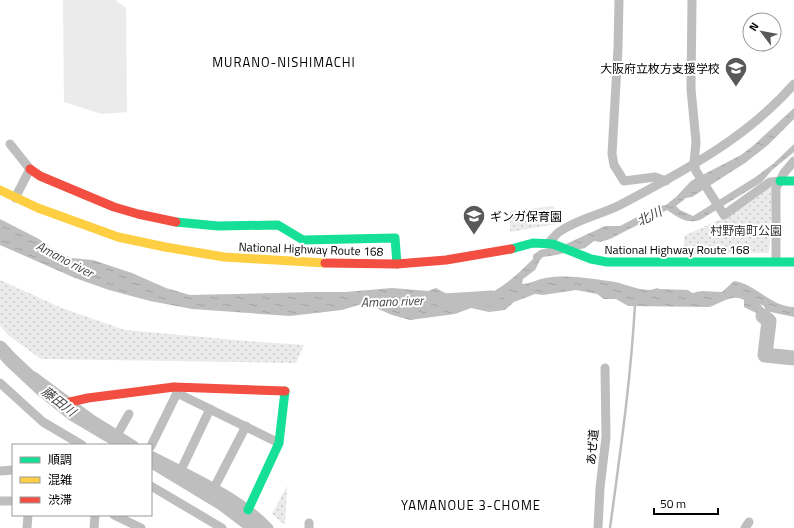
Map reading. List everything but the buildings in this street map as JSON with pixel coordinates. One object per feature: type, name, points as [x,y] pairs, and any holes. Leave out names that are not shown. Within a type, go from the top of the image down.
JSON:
[{"type":"main road","points":[[30,169],[40,176],[114,207],[138,214],[181,223],[218,226],[278,225],[302,240],[395,238],[397,264]]},
{"type":"main road","points":[[780,181],[794,181]]},
{"type":"main road","name":"National Highway Route 168","points":[[0,190],[15,198],[69,220],[118,237],[224,257],[335,264],[397,264],[446,260],[506,250],[533,243],[551,243],[591,259],[607,262],[794,262]]},
{"type":"main road","points":[[70,402],[88,398],[176,390],[285,390],[280,443],[248,510]]},
{"type":"street","points":[[619,0],[612,154],[614,166],[624,181],[655,177],[666,181]]},
{"type":"street","points":[[692,0],[691,89],[696,142],[695,167],[724,215],[770,182],[780,181]]},
{"type":"street","points":[[551,243],[558,233],[574,224],[612,209],[695,167],[775,105],[794,84]]},
{"type":"street","points":[[10,144],[30,169],[15,198]]},
{"type":"street","points":[[776,261],[776,188],[784,173],[794,161]]},
{"type":"street","name":"あぜ道","points":[[598,528],[600,488],[606,437],[605,368]]},
{"type":"street","points":[[34,376],[92,419],[132,444]]},
{"type":"street","points":[[0,383],[43,422],[80,444]]},
{"type":"street","points":[[152,444],[176,390],[210,409],[280,443]]},
{"type":"street","points":[[181,470],[210,409]]},
{"type":"street","points":[[117,435],[129,414]]},
{"type":"street","points":[[214,488],[246,426]]},
{"type":"street","points":[[152,456],[214,488],[248,510],[269,528]]},
{"type":"street","points":[[0,471],[12,470]]},
{"type":"street","points":[[152,487],[208,524],[222,528]]},
{"type":"street","points":[[0,501],[12,501]]},
{"type":"street","points":[[28,516],[28,528]]},
{"type":"street","points":[[94,528],[95,516]]},
{"type":"street","points":[[116,516],[141,528]]},
{"type":"green space","points":[[63,0],[115,0],[126,8],[127,112],[102,114],[64,102]]},
{"type":"green space","name":"村野南町公園","points":[[773,186],[769,253],[684,254],[684,236],[721,219]]},
{"type":"green space","points":[[554,206],[557,224],[510,232],[510,211]]},
{"type":"green space","points":[[0,280],[62,308],[125,330],[304,345],[296,363],[41,359],[8,335],[0,326]]},
{"type":"green space","points":[[287,486],[285,525],[272,514]]},
{"type":"water","name":"北川","points":[[794,108],[794,119],[768,145],[745,163],[692,197],[686,198],[676,206],[680,210],[693,216],[754,178],[773,164],[794,144],[794,152],[772,170],[762,182],[700,220],[687,221],[679,218],[667,210],[610,239],[600,242],[594,241],[585,248],[543,257],[535,270],[523,279],[522,284],[546,278],[572,277],[615,282],[647,290],[657,288],[688,290],[692,293],[702,291],[722,292],[734,281],[749,286],[771,300],[786,306],[794,307],[794,317],[766,311],[764,306],[760,304],[772,319],[770,333],[766,333],[766,322],[758,314],[744,307],[744,300],[740,298],[731,298],[709,307],[628,306],[616,299],[604,299],[597,294],[576,290],[543,295],[535,294],[514,302],[505,310],[489,312],[471,308],[455,314],[410,320],[362,304],[342,310],[290,316],[192,309],[150,301],[109,290],[75,278],[0,245],[0,219],[39,239],[54,250],[71,258],[93,260],[132,273],[166,288],[190,295],[345,292],[392,288],[428,291],[436,288],[450,296],[468,301],[485,295],[500,287],[527,265],[533,259],[533,255],[540,250],[566,244],[605,226],[620,226],[658,206],[666,205],[691,181],[741,155]]},
{"type":"waterway","name":"Amano river","points":[[444,301],[492,298]]},
{"type":"waterway","points":[[610,528],[628,388],[635,304]]},
{"type":"waterway","points":[[763,316],[769,321],[765,355],[794,358]]},
{"type":"waterway","name":"藤田川","points":[[0,348],[42,389],[72,413],[124,444]]},
{"type":"waterway","name":"藤田川","points":[[152,461],[222,503],[255,528]]},
{"type":"traffic: fast","points":[[780,181],[794,181]]},
{"type":"traffic: fast","points":[[176,222],[218,226],[278,225],[303,240],[395,238],[397,264]]},
{"type":"traffic: fast","points":[[511,249],[533,243],[553,244],[591,259],[607,262],[794,262]]},
{"type":"traffic: fast","points":[[248,510],[279,443],[285,391]]},
{"type":"traffic: slow","points":[[0,190],[38,208],[118,237],[224,257],[325,263]]},
{"type":"traffic: jam","points":[[30,169],[40,176],[114,207],[176,222]]},
{"type":"traffic: jam","points":[[325,263],[397,264],[446,260],[511,249]]},
{"type":"traffic: jam","points":[[70,402],[88,398],[174,387],[285,391]]},
{"type":"place","name":"大阪府立枚方支援学校","points":[[736,88]]},
{"type":"place","name":"ギンガ保育園","points":[[474,236]]},
{"type":"district","name":"MURANO-NISHIMACHI","points":[[284,62]]},
{"type":"district","name":"YAMANOUE 3-CHOME","points":[[471,505]]}]
